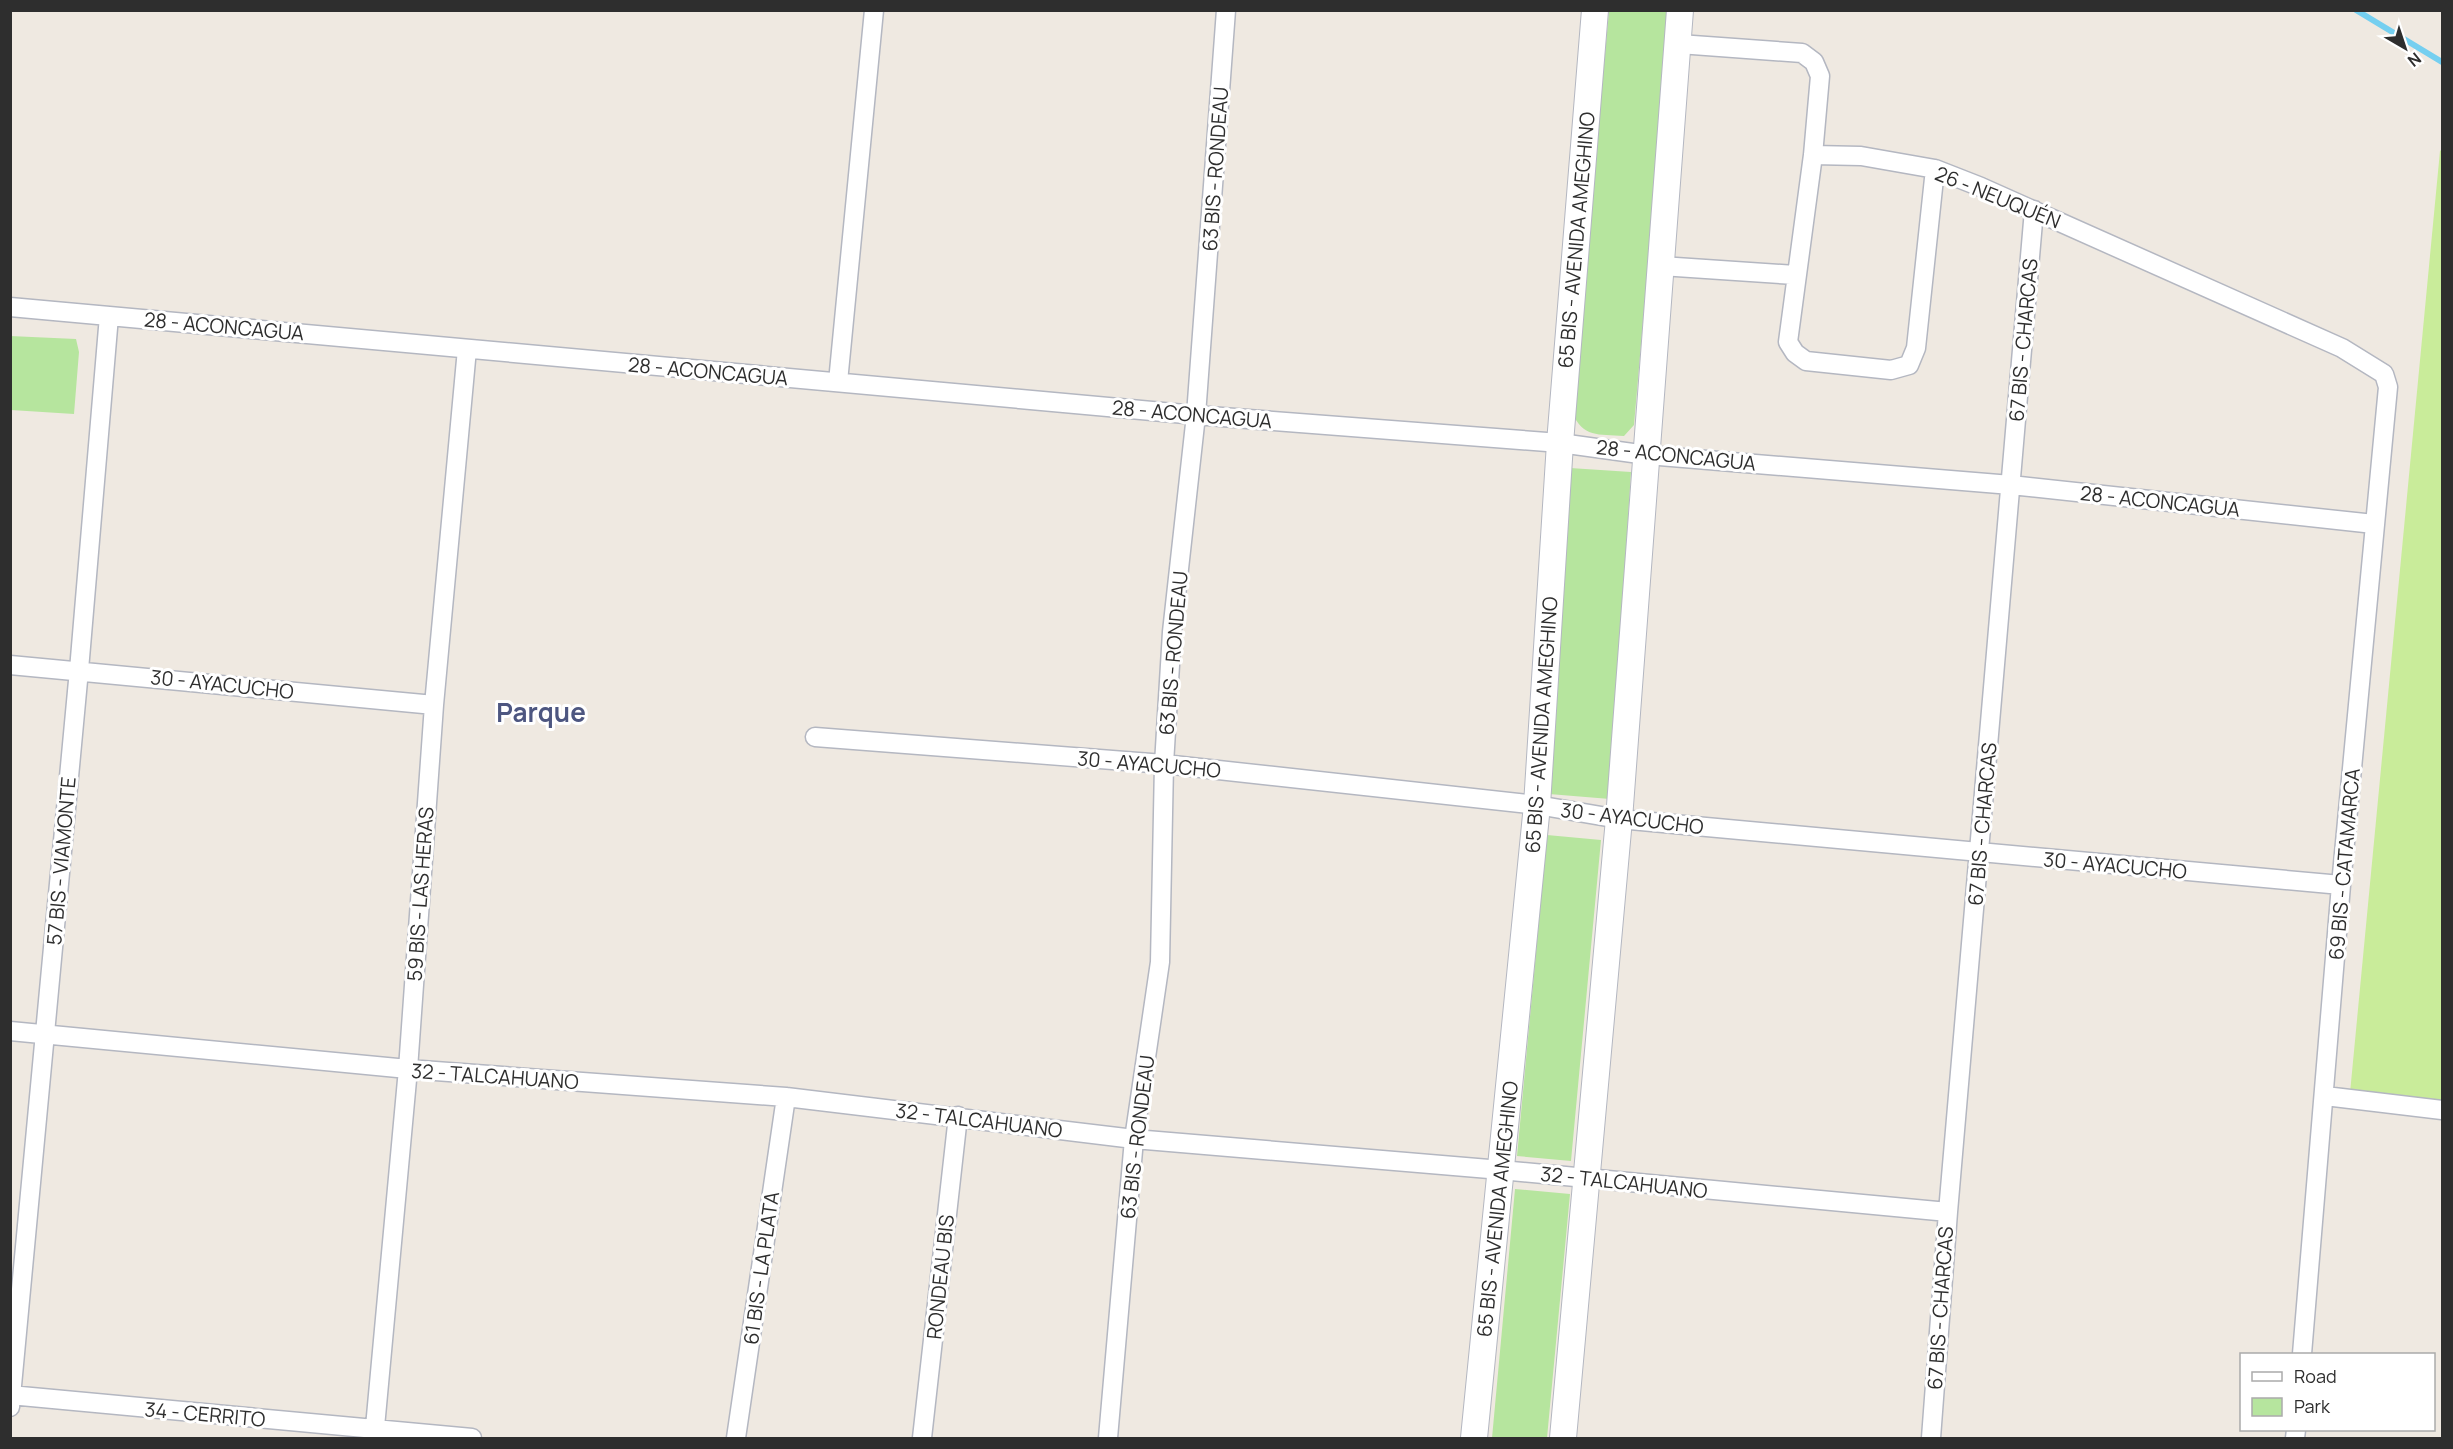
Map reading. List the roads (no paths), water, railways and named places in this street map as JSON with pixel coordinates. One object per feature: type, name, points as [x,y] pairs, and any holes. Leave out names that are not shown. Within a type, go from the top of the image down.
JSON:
[{"type":"main road","name":"65 BIS - AVENIDA AMEGHINO","points":[[1474,1438],[1537,805],[1560,443],[1595,10]]},
{"type":"main road","points":[[1563,1438],[1619,819],[1680,10]]},
{"type":"street","points":[[838,382],[874,10]]},
{"type":"street","name":"63 BIS - RONDEAU","points":[[1108,1438],[1134,1139],[1160,962],[1164,764],[1172,632],[1196,415],[1226,10]]},
{"type":"street","points":[[1679,44],[1802,53],[1814,62],[1820,76],[1813,155],[1795,275],[1788,342],[1806,361],[1891,370],[1909,365],[1916,348],[1935,170]]},
{"type":"street","name":"26 - NEUQUÉN","points":[[1813,155],[1861,156],[1935,170],[2034,210],[2342,348],[2384,374]]},
{"type":"street","name":"67 BIS - CHARCAS","points":[[1931,1438],[1947,1212],[2034,210]]},
{"type":"street","points":[[1661,266],[1795,275]]},
{"type":"street","name":"28 - ACONCAGUA","points":[[10,307],[1196,415],[1560,443],[1647,455],[2011,485],[2374,524]]},
{"type":"street","name":"57 BIS - VIAMONTE","points":[[11,1399],[79,670],[109,316]]},
{"type":"street","name":"59 BIS - LAS HERAS","points":[[374,1434],[408,1070],[434,705],[467,349]]},
{"type":"street","name":"69 BIS - CATAMARCA","points":[[2302,1353],[2341,885],[2388,387],[2384,374]]},
{"type":"street","name":"30 - AYACUCHO","points":[[10,665],[434,705]]},
{"type":"street","name":"30 - AYACUCHO","points":[[815,737],[1164,764],[1537,805],[1619,819],[2341,885]]},
{"type":"street","name":"32 - TALCAHUANO","points":[[10,1031],[408,1070],[786,1097],[1134,1139],[1501,1170],[1947,1212]]},
{"type":"street","points":[[2325,1096],[2442,1110]]},
{"type":"street","name":"61 BIS - LA PLATA","points":[[736,1438],[786,1097]]},
{"type":"street","name":"RONDEAU BIS","points":[[922,1438],[958,1116]]},
{"type":"street","name":"34 - CERRITO","points":[[11,1399],[374,1434],[472,1438]]},
{"type":"waterway","points":[[2356,10],[2442,62]]},
{"type":"district","name":"Parque","points":[[541,712]]}]
